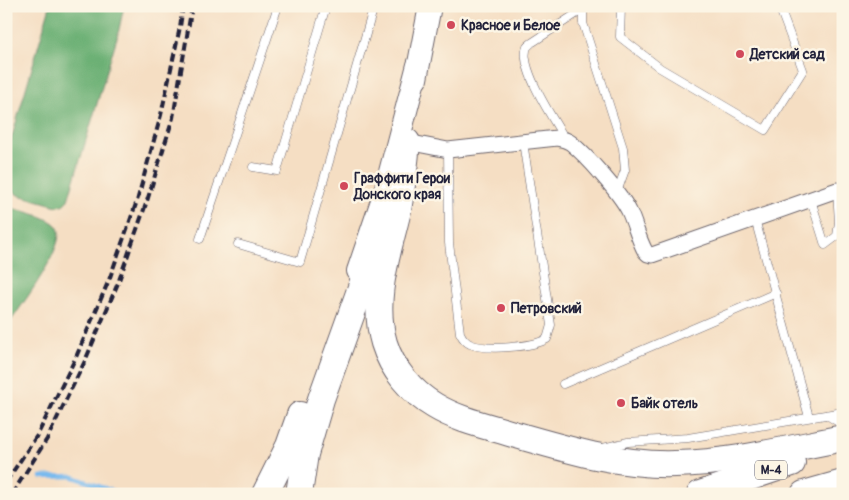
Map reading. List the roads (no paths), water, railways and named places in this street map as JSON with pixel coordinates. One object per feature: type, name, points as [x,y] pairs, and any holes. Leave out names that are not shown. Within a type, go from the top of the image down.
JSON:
[{"type":"highway","points":[[402,141],[402,184],[380,284],[378,300],[380,322],[390,358],[408,384],[434,406],[474,423],[587,454],[634,463],[675,464],[738,459],[843,438]]},
{"type":"highway","points":[[299,494],[305,454],[321,399],[379,239],[402,141]]},
{"type":"highway","points":[[265,494],[289,446],[324,352],[345,306]]},
{"type":"highway","points":[[290,494],[298,452],[345,306]]},
{"type":"highway","name":"М-4","points":[[700,494],[788,464],[843,448]]},
{"type":"highway","points":[[804,494],[843,483]]},
{"type":"main road","points":[[345,306],[368,246],[402,141],[430,6]]},
{"type":"street","points":[[402,141],[448,150],[557,138],[565,140],[572,144],[616,192],[628,210],[643,247],[648,254],[660,252],[756,219],[840,187]]},
{"type":"lane","points":[[200,239],[278,6]]},
{"type":"lane","points":[[254,167],[277,171],[326,6]]},
{"type":"lane","points":[[238,244],[300,262],[374,6]]},
{"type":"lane","points":[[621,6],[620,37],[660,68],[765,130],[803,70],[779,6]]},
{"type":"lane","points":[[565,140],[536,91],[528,68],[527,47],[582,8]]},
{"type":"lane","points":[[582,8],[583,23],[623,148],[624,170],[616,192]]},
{"type":"lane","points":[[448,150],[449,243],[460,333],[468,344],[476,346],[522,346],[547,339],[551,325],[523,142]]},
{"type":"lane","points":[[840,187],[837,236],[825,244],[811,200],[840,187]]},
{"type":"lane","points":[[756,219],[809,417]]},
{"type":"lane","points":[[563,384],[776,293]]},
{"type":"lane","points":[[587,454],[628,442],[688,438],[843,412]]},
{"type":"lane","points":[[827,414],[843,425]]},
{"type":"waterway","points":[[6,459],[11,462]]},
{"type":"waterway","points":[[41,477],[71,476],[121,494]]},
{"type":"railway","points":[[6,482],[38,434],[76,357],[109,280],[137,201],[161,115],[183,6]]},
{"type":"railway","points":[[12,494],[47,439],[85,361],[118,283],[147,201],[173,118],[192,6]]},
{"type":"place","name":"Красное и Белое","points":[[451,25]]},
{"type":"place","name":"Детский сад","points":[[740,54]]},
{"type":"place","name":"Граффити Герои Донского края","points":[[344,186]]},
{"type":"place","name":"Петровский","points":[[501,308]]},
{"type":"place","name":"Байк отель","points":[[621,403]]}]
